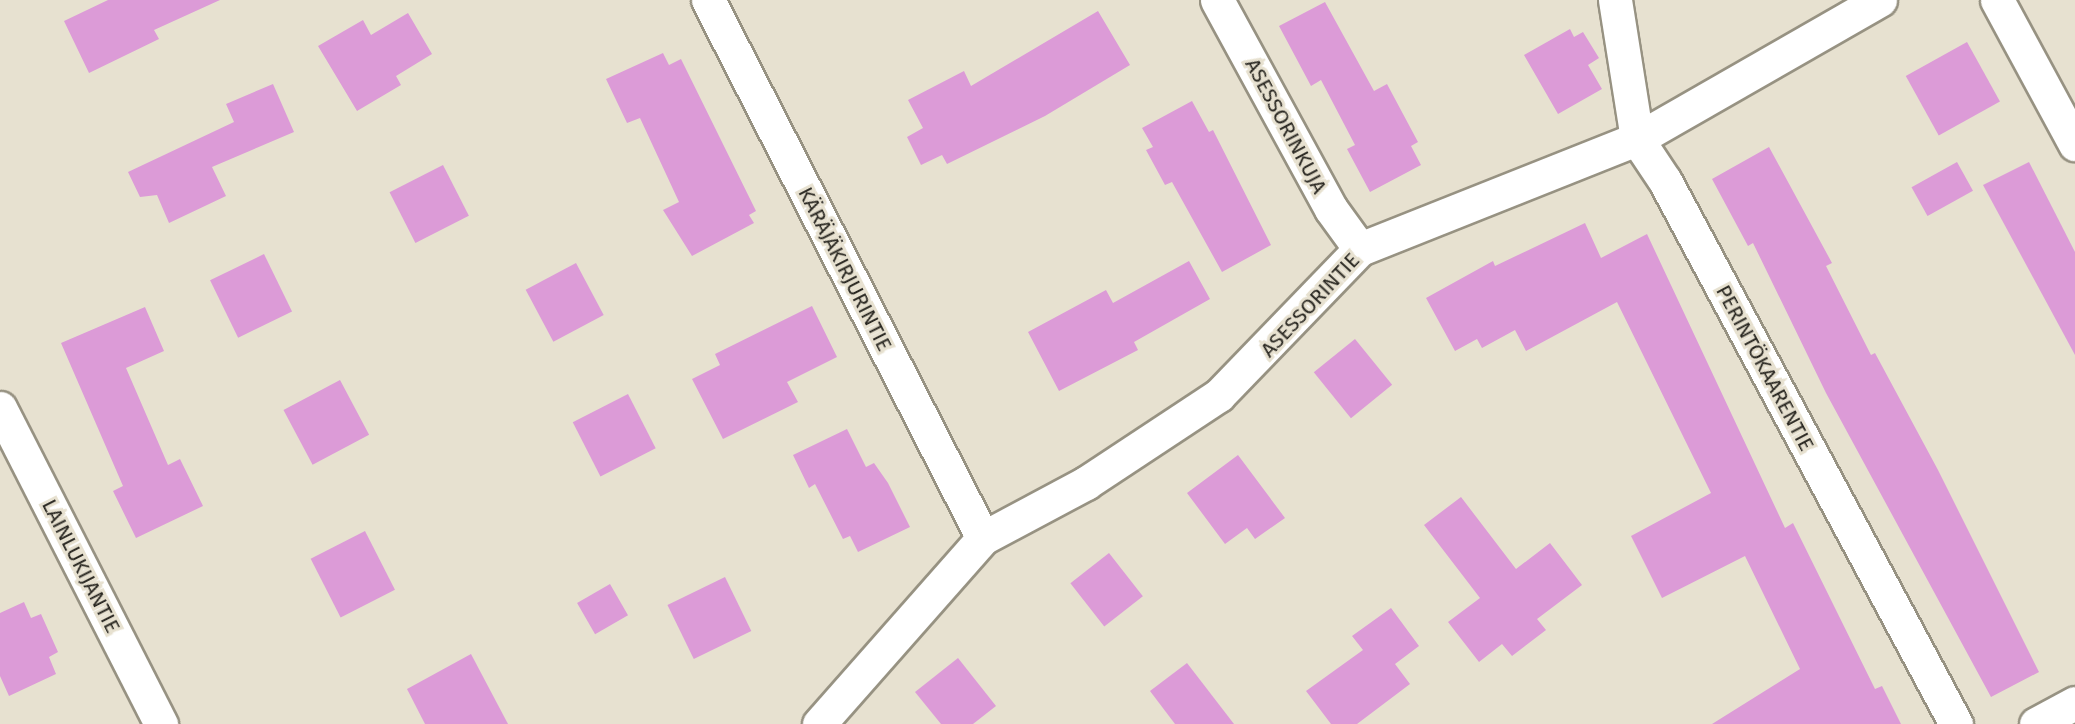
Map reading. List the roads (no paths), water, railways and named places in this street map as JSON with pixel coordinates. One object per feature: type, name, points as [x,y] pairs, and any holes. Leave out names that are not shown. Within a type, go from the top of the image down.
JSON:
[{"type":"street","name":"KÄRÄJÄKIRJURINTIE","points":[[708,0],[984,538]]},
{"type":"street","name":"ASESSORINKUJA","points":[[1217,0],[1331,209],[1360,249]]},
{"type":"street","name":"PERINTÖKAARENTIE","points":[[1615,0],[1637,139],[1665,181],[1956,724]]},
{"type":"street","name":"ASESSORINTIE","points":[[819,724],[984,538],[1086,484],[1219,395],[1360,249],[1637,139],[1880,0]]},
{"type":"street","points":[[1997,0],[2075,144]]},
{"type":"street","name":"LAINLUKIJANTIE","points":[[0,408],[161,724]]},
{"type":"street","points":[[2036,724],[2075,704]]}]
